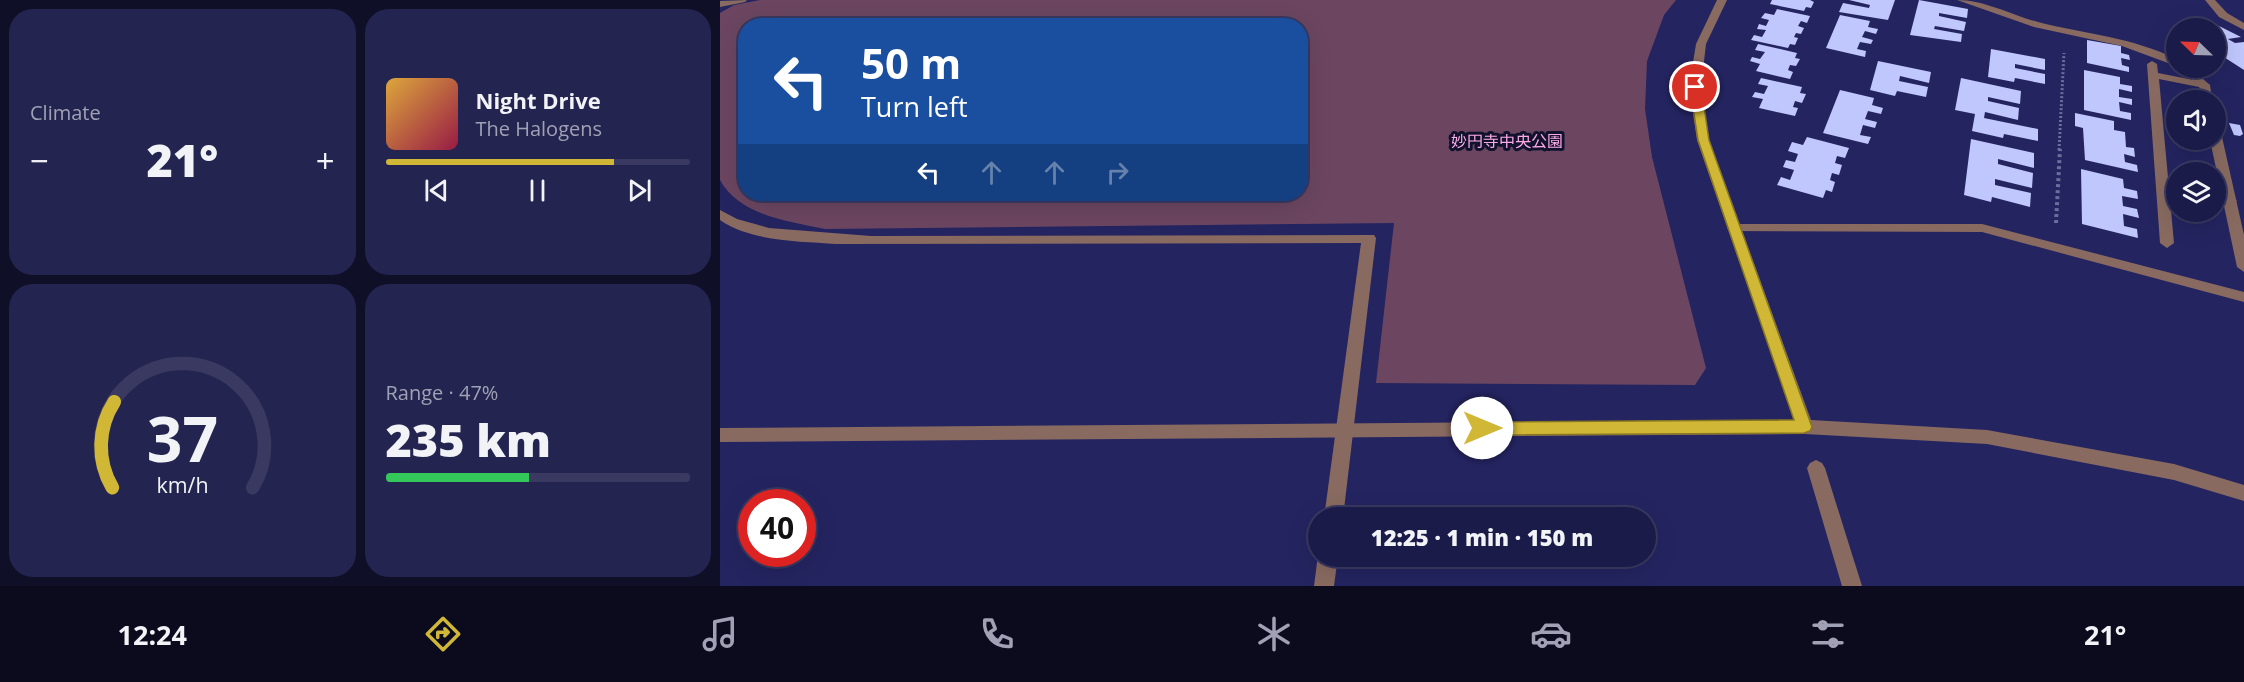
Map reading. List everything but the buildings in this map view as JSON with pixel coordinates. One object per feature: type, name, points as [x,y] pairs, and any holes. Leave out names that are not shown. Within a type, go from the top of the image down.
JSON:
[{"type":"street","points":[[720,4],[742,0]]},
{"type":"street","points":[[1722,0],[1701,44],[1695,87],[1703,140],[1804,427]]},
{"type":"street","points":[[1962,0],[2007,16],[2128,43],[2166,57]]},
{"type":"street","points":[[2210,0],[2223,15],[2244,27]]},
{"type":"street","points":[[2167,243],[2153,70],[2204,85]]},
{"type":"street","points":[[2196,78],[2204,85],[2205,90]]},
{"type":"street","points":[[2219,150],[2244,267]]},
{"type":"street","points":[[2162,185],[2166,186]]},
{"type":"street","points":[[2226,200],[2230,201]]},
{"type":"street","points":[[722,219],[759,230],[791,236],[871,242],[1369,238],[1335,507]]},
{"type":"street","points":[[1734,228],[1982,228],[2244,297]]},
{"type":"street","points":[[720,435],[1804,427],[1987,437],[2175,472],[2244,493]]},
{"type":"street","points":[[1816,468],[1851,586]]},
{"type":"street","points":[[1324,586],[1327,567]]},
{"type":"path","points":[[2054,247],[2065,30]]},
{"type":"green space","name":"妙円寺中央公園","points":[[760,0],[1676,0],[1664,15],[1647,61],[1645,109],[1652,157],[1706,368],[1695,385],[1376,383],[1394,223],[825,229],[766,215],[739,201],[1308,201],[1308,18],[738,18],[738,200],[720,180],[720,13],[734,5]]},
{"type":"route","points":[[1482,428],[1804,427],[1703,140],[1695,87]]}]
